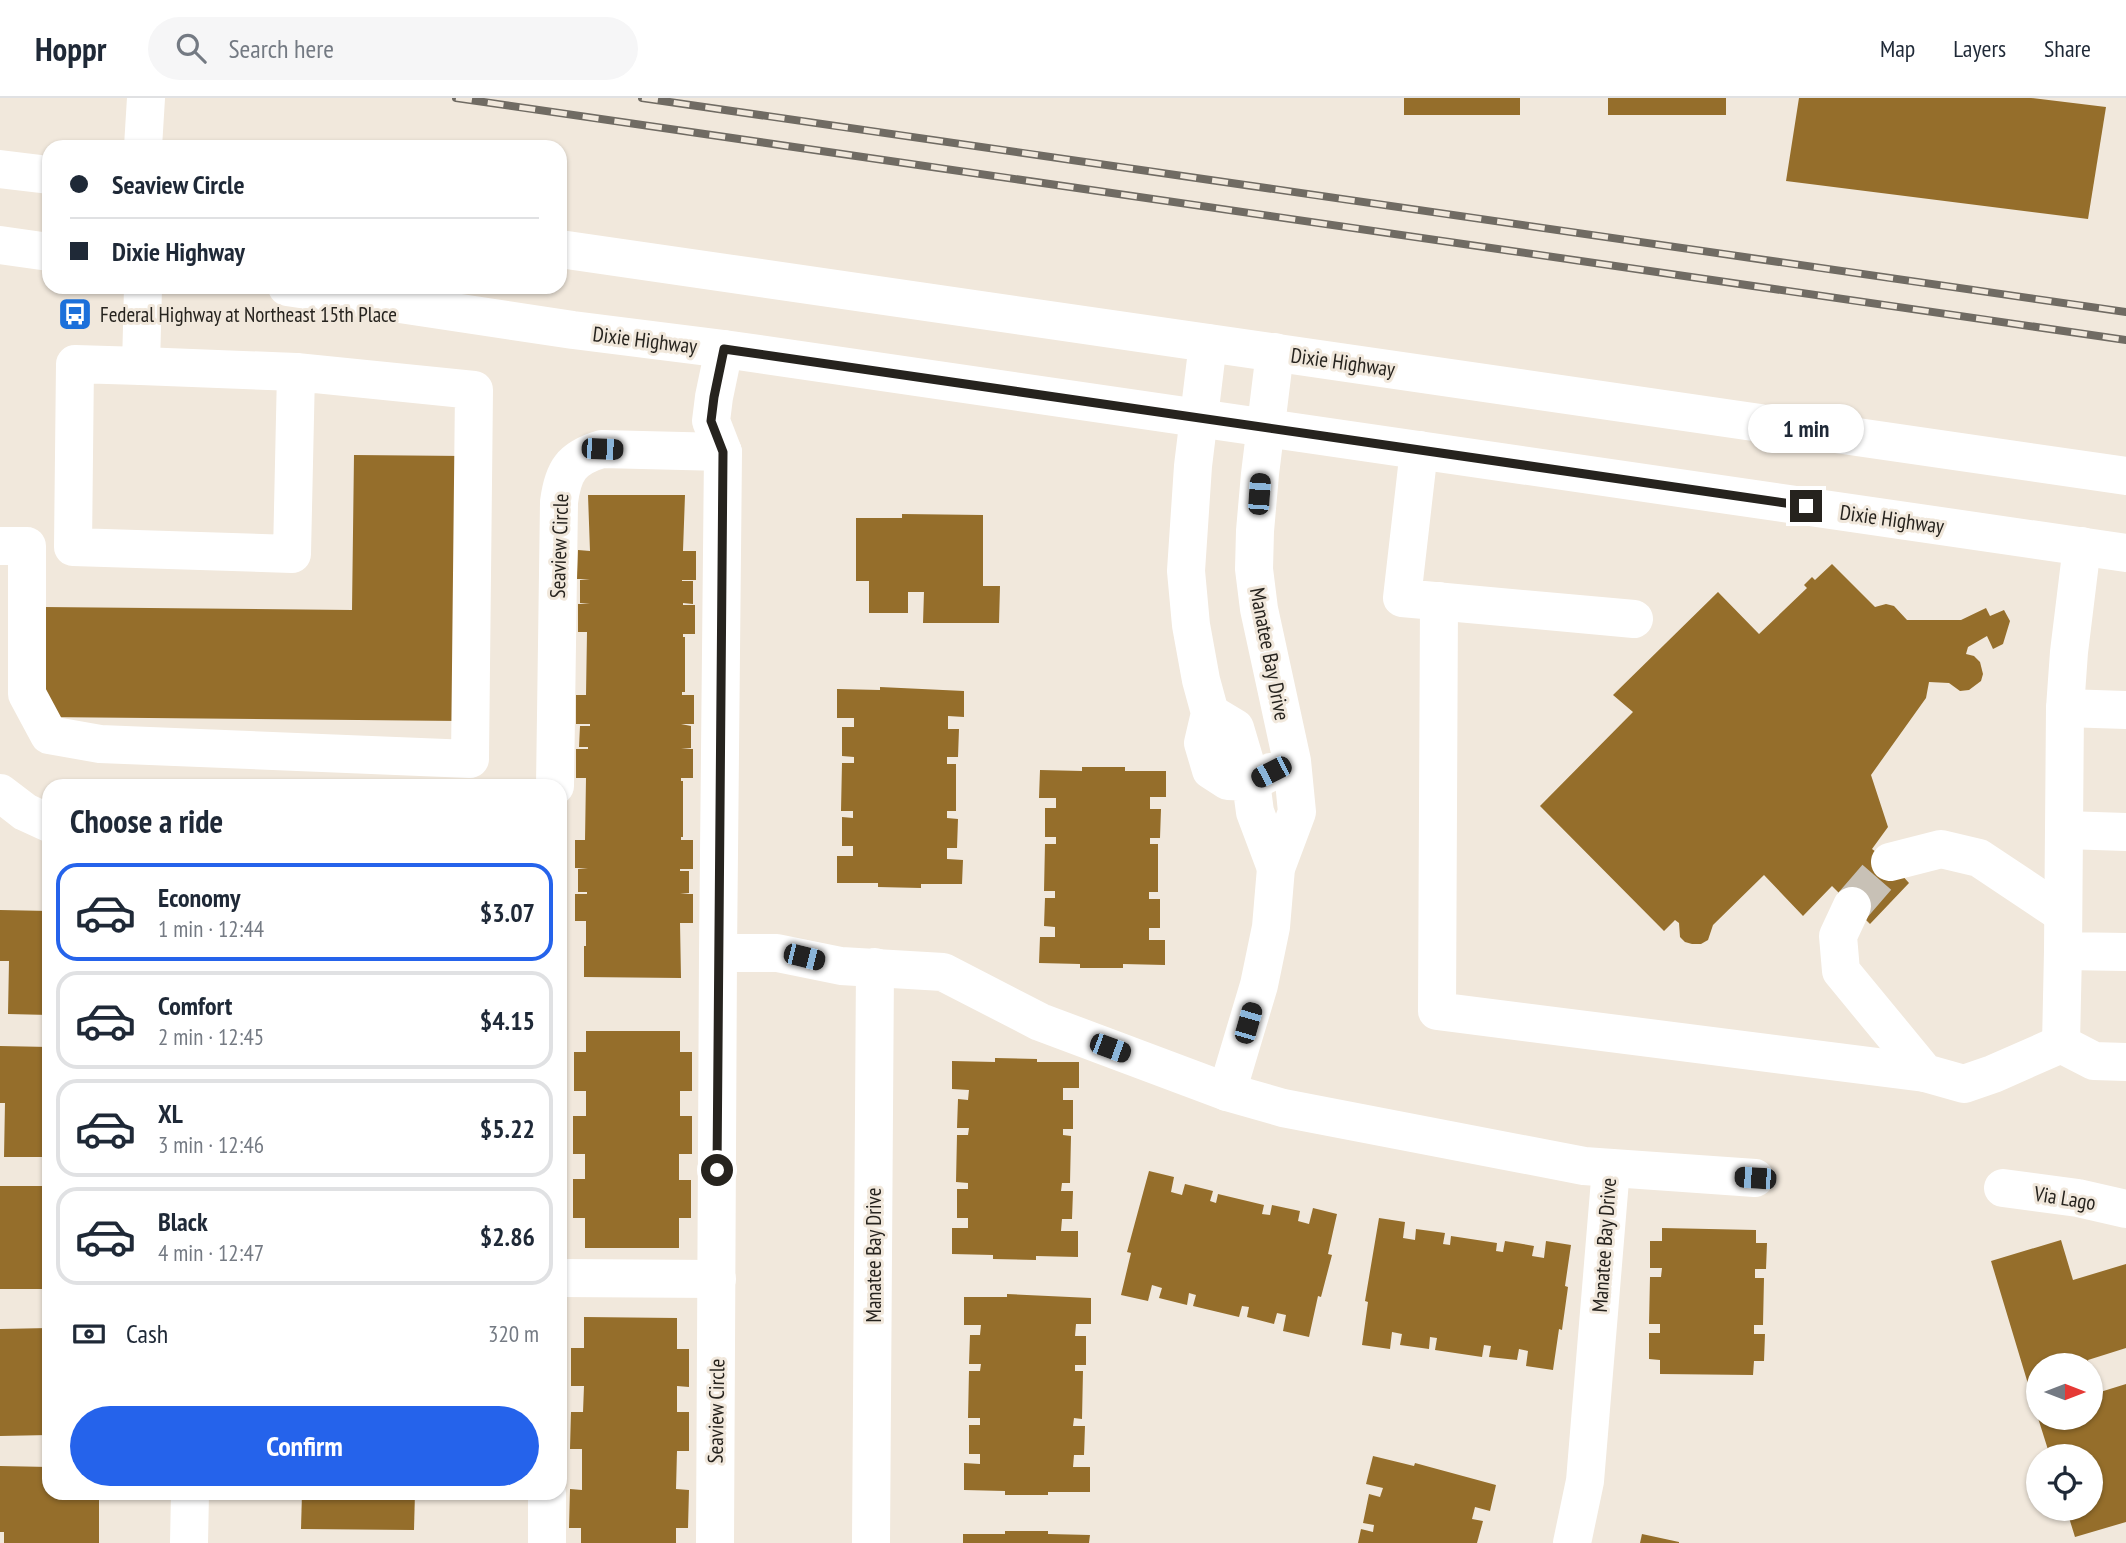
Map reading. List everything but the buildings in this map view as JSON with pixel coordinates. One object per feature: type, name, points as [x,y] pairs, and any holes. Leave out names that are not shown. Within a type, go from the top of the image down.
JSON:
[{"type":"street","points":[[144,140],[146,98]]},
{"type":"street","points":[[0,169],[42,174]]},
{"type":"street","points":[[0,245],[42,251]]},
{"type":"street","name":"Dixie Highway","points":[[567,250],[2126,476]]},
{"type":"street","points":[[142,366],[143,294]]},
{"type":"street","name":"Dixie Highway","points":[[333,294],[2126,553]]},
{"type":"street","points":[[1208,343],[1190,507],[1186,571],[1191,625],[1210,713],[1203,743],[1211,770],[1228,781],[1251,782],[1292,761]]},
{"type":"street","name":"Seaview Circle","points":[[715,1543],[723,452],[711,421],[724,349]]},
{"type":"street","name":"Manatee Bay Drive","points":[[1227,1092],[1259,985],[1271,927],[1276,868],[1297,812],[1292,761],[1259,609],[1254,569],[1255,531],[1275,352]]},
{"type":"street","points":[[74,547],[75,364],[296,372],[474,390],[470,759],[100,744],[49,735],[27,694],[13,546],[292,554],[296,372]]},
{"type":"street","name":"Seaview Circle","points":[[555,779],[561,483],[570,467],[584,454],[602,449],[723,452]]},
{"type":"street","points":[[1419,450],[1402,598],[1634,619]]},
{"type":"street","points":[[2061,1044],[2066,708],[2082,546]]},
{"type":"street","points":[[1439,601],[1437,1011],[1925,1073],[1964,1084],[2061,1044]]},
{"type":"street","points":[[2066,708],[2126,710]]},
{"type":"street","name":"Manatee Bay Drive","points":[[1251,782],[1255,812],[1276,868]]},
{"type":"street","points":[[0,793],[25,812],[42,820]]},
{"type":"street","points":[[2066,830],[2126,832]]},
{"type":"street","points":[[1890,862],[1941,849],[1979,858],[2063,932],[2126,952]]},
{"type":"street","points":[[1853,906],[1838,936],[1841,971],[1925,1073]]},
{"type":"street","name":"Manatee Bay Drive","points":[[718,953],[777,953],[841,966],[943,972],[1040,1022],[1227,1092],[1283,1108],[1584,1166],[1611,1168],[1585,1481],[1572,1543]]},
{"type":"street","name":"Manatee Bay Drive","points":[[871,1543],[875,967]]},
{"type":"street","points":[[2061,1044],[2094,1061],[2126,1062]]},
{"type":"street","points":[[1611,1168],[1755,1178]]},
{"type":"street","name":"Via Lago","points":[[2003,1188],[2078,1198],[2126,1209]]},
{"type":"street","points":[[567,1279],[717,1279]]},
{"type":"street","points":[[189,1543],[190,1500]]},
{"type":"street","points":[[547,1500],[547,1543]]},
{"type":"tunnel","points":[[1852,906],[1890,862]]},
{"type":"railway","points":[[456,98],[2126,340]]},
{"type":"railway","points":[[642,98],[2126,312]]},
{"type":"place","name":"Federal Highway at Northeast 15th Place","points":[[75,314]]},
{"type":"route","points":[[717,1170],[723,452],[711,421],[724,349],[1806,506]]}]
